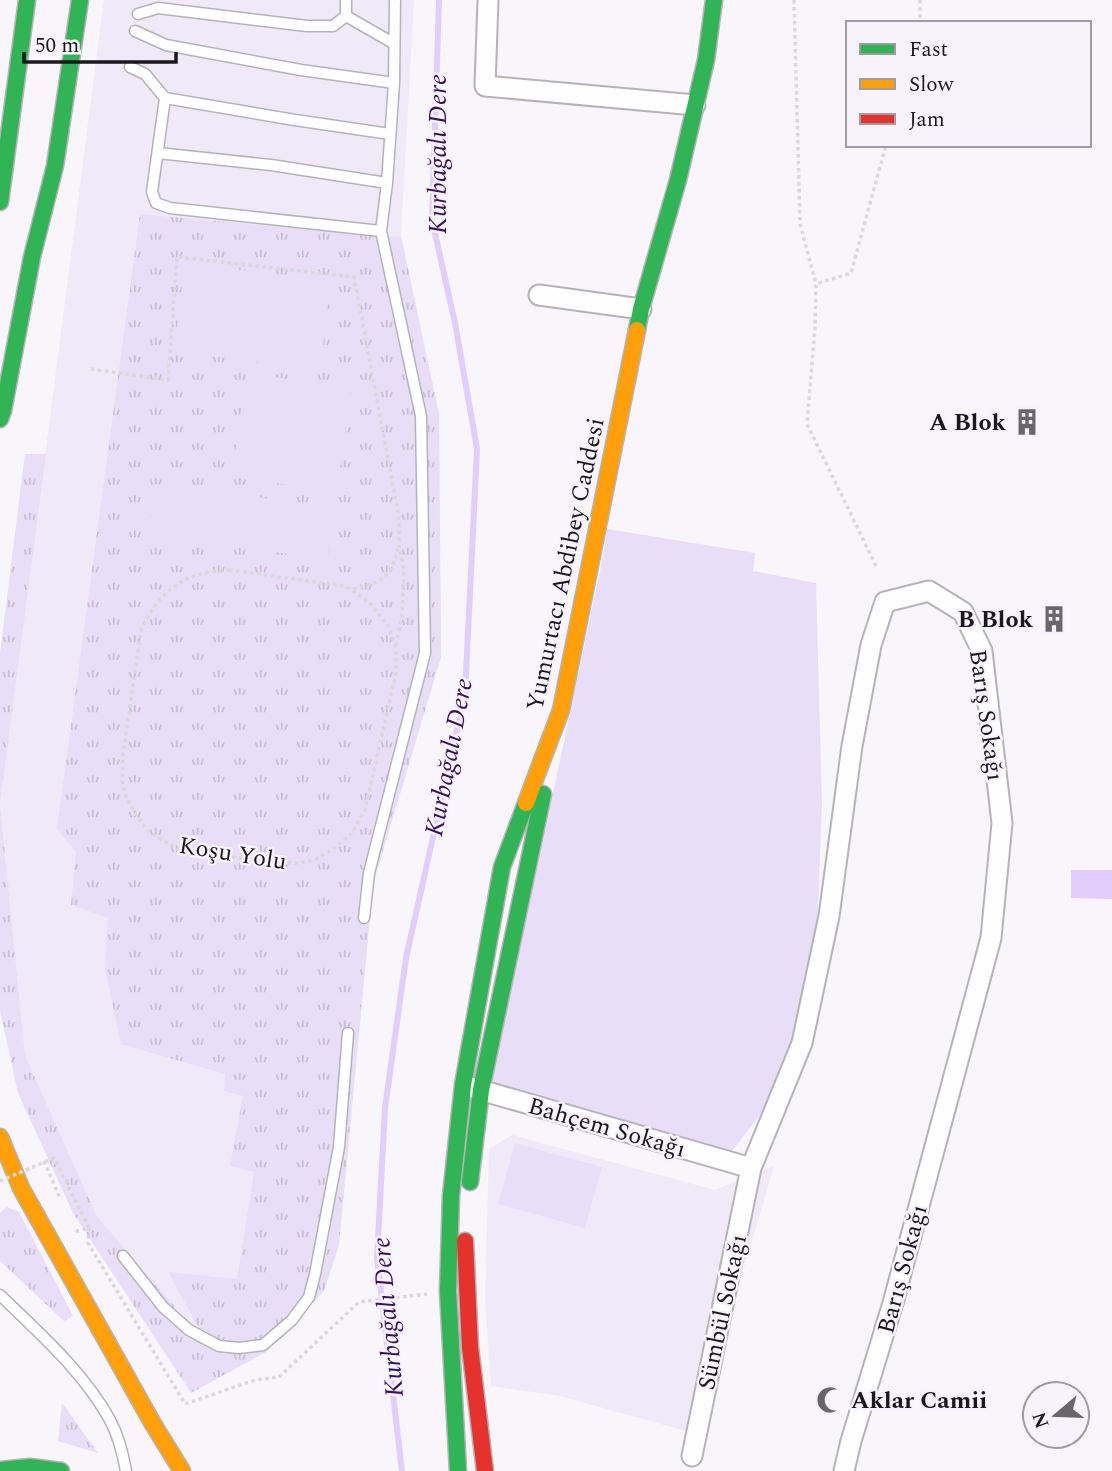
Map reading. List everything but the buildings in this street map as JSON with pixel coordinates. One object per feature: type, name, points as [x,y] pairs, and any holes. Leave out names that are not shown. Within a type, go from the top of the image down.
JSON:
[{"type":"main road","points":[[0,202],[26,0]]},
{"type":"main road","points":[[0,419],[4,411],[32,257],[55,166],[80,0]]},
{"type":"main road","name":"Yumurtacı Abdibey Caddesi","points":[[458,1471],[448,1291],[451,1196],[472,1088],[502,867],[561,710],[641,309],[678,180],[706,60],[714,0]]},
{"type":"main road","points":[[469,1192],[472,1088],[561,710]]},
{"type":"main road","points":[[0,1137],[21,1188],[182,1471]]},
{"type":"main road","points":[[466,1218],[470,1348],[485,1471]]},
{"type":"main road","points":[[63,1261],[157,1400]]},
{"type":"main road","points":[[0,1470],[22,1467],[61,1471]]},
{"type":"street","points":[[488,0],[485,86],[695,105]]},
{"type":"street","points":[[538,295],[641,309]]},
{"type":"street","name":"Barış Sokağı","points":[[751,1168],[802,1043],[829,916],[852,746],[871,645],[885,602],[929,591],[963,611],[982,651],[1002,822],[1001,835],[991,938],[893,1303],[844,1471]]},
{"type":"street","name":"Bahçem Sokağı","points":[[472,1088],[751,1168]]},
{"type":"street","name":"Sümbül Sokağı","points":[[692,1456],[751,1168]]},
{"type":"lane","points":[[346,0],[346,16]]},
{"type":"lane","points":[[365,918],[369,873],[425,653],[421,416],[381,231],[394,83],[395,0]]},
{"type":"lane","points":[[138,14],[158,8],[307,26],[333,26],[346,16]]},
{"type":"lane","points":[[346,16],[393,43]]},
{"type":"lane","points":[[135,31],[166,45],[301,70],[394,83]]},
{"type":"lane","points":[[130,67],[145,74],[165,98],[390,134]]},
{"type":"lane","points":[[165,98],[152,192],[156,203],[170,208],[381,231]]},
{"type":"lane","points":[[158,153],[271,165],[387,183]]},
{"type":"lane","points":[[122,1256],[163,1307],[189,1330],[219,1346],[239,1348],[263,1345],[292,1320],[309,1297],[315,1274],[339,1147],[348,1033]]},
{"type":"lane","points":[[0,1295],[56,1350],[89,1389],[111,1421],[126,1471]]},
{"type":"path","points":[[794,0],[800,224],[816,284],[807,424],[876,566]]},
{"type":"path","points":[[920,0],[920,21]]},
{"type":"path","points":[[816,284],[851,274],[885,147]]},
{"type":"path","points":[[91,369],[167,380],[177,257],[354,277],[399,517],[399,546],[404,570],[402,614],[396,648]]},
{"type":"path","points":[[351,589],[375,584],[387,574],[399,546]]},
{"type":"path","name":"Koşu Yolu","points":[[229,570],[345,586],[369,602],[381,615],[396,648],[396,673],[365,810],[351,834],[333,849],[316,859],[300,863],[274,863],[178,849],[149,832],[136,817],[122,781],[123,754],[141,630],[149,611],[171,587],[187,579],[229,570]]},
{"type":"path","points":[[0,1181],[54,1158],[89,1228]]},
{"type":"path","points":[[44,1161],[60,1198]]},
{"type":"path","points":[[359,1302],[428,1294]]},
{"type":"shaded area","points":[[104,0],[414,0],[401,236],[439,414],[441,657],[373,884],[339,1245],[324,1291],[211,1351],[96,1215],[25,1055],[0,804]]},
{"type":"shaded area","points":[[1071,870],[1112,870],[1112,899],[1071,898]]},
{"type":"shaded area","points":[[512,1135],[715,1190],[774,1166],[693,1433],[560,1396],[491,1386],[485,1300],[489,1149]]},
{"type":"green space","points":[[140,214],[401,236],[439,414],[441,657],[373,884],[339,1245],[324,1291],[266,1352],[191,1393],[73,1213],[18,1093],[0,1010],[0,804],[25,1055],[96,1215],[209,1347],[168,1272],[237,1279],[254,1172],[230,1166],[243,1096],[224,1091],[225,1074],[121,1044],[105,969],[108,918],[71,905],[76,852],[57,829]]},
{"type":"green space","points":[[185,263],[331,281],[320,370],[174,351]]},
{"type":"green space","points":[[246,373],[351,388],[337,492],[232,477]]},
{"type":"green space","points":[[25,454],[46,454],[0,804],[0,654]]},
{"type":"green space","points":[[154,484],[335,507],[328,559],[148,536]]},
{"type":"green space","points":[[607,529],[755,553],[753,571],[816,583],[822,803],[815,983],[774,1097],[724,1161],[491,1086]]},
{"type":"green space","points":[[515,1143],[602,1167],[585,1228],[498,1204]]},
{"type":"green space","points":[[7,1207],[19,1212],[73,1316],[64,1321],[0,1261],[0,1213]]},
{"type":"green space","points":[[62,1403],[98,1453],[58,1441]]},
{"type":"waterway","name":"Kurbağalı Dere","points":[[402,1471],[377,1258],[385,1108],[406,958],[465,694],[477,449],[455,323],[432,220],[439,0]]},
{"type":"traffic: fast","points":[[0,202],[27,0]]},
{"type":"traffic: fast","points":[[0,419],[32,257],[55,166],[80,0]]},
{"type":"traffic: fast","points":[[637,330],[678,180],[706,60],[714,0]]},
{"type":"traffic: fast","points":[[470,1182],[481,1090],[543,794]]},
{"type":"traffic: fast","points":[[458,1471],[448,1291],[451,1196],[463,1085],[502,867],[526,803]]},
{"type":"traffic: fast","points":[[0,1470],[30,1467],[61,1471]]},
{"type":"traffic: slow","points":[[526,803],[561,710],[637,330]]},
{"type":"traffic: slow","points":[[0,1137],[21,1188],[182,1471]]},
{"type":"traffic: jam","points":[[465,1241],[470,1347],[485,1471]]},
{"type":"place","name":"A Blok","points":[[1027,422]]},
{"type":"place","name":"B Blok","points":[[1054,619]]},
{"type":"place","name":"Aklar Camii","points":[[830,1400]]}]
